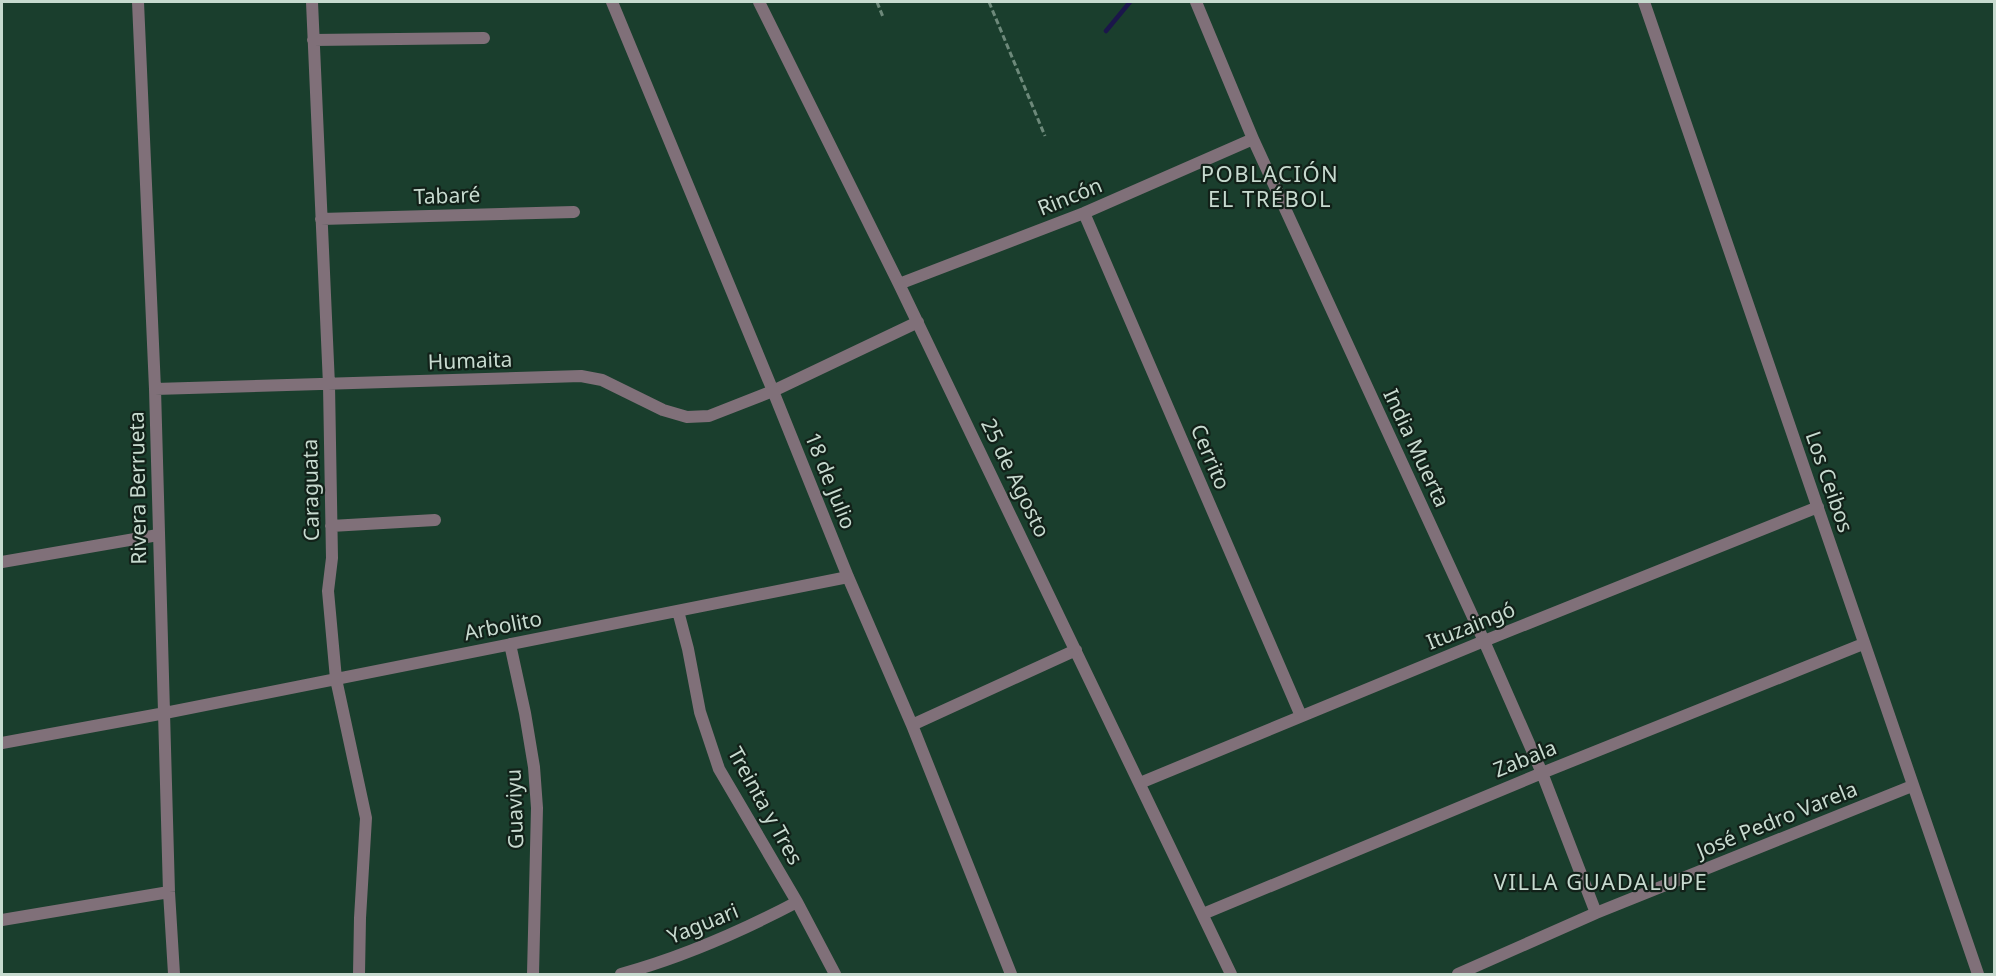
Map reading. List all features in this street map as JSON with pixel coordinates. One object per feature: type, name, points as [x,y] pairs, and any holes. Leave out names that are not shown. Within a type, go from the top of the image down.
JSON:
[{"type":"street","name":"Rivera Berrueta","points":[[138,2],[155,389],[169,892],[174,975]]},
{"type":"street","name":"Caraguata","points":[[312,2],[329,385],[332,558],[328,591],[336,679],[366,818],[359,975]]},
{"type":"street","name":"18 de Julio","points":[[612,2],[848,577],[912,725],[1011,975]]},
{"type":"street","name":"25 de Agosto","points":[[759,2],[918,322],[1231,975]]},
{"type":"street","name":"India Muerta","points":[[1196,2],[1253,139],[1484,641],[1542,773],[1596,913]]},
{"type":"street","name":"Los Ceibos","points":[[1644,2],[1978,975]]},
{"type":"street","points":[[313,40],[484,38]]},
{"type":"street","name":"Rincón","points":[[899,284],[1083,213],[1253,139]]},
{"type":"street","name":"Tabaré","points":[[321,219],[574,212]]},
{"type":"street","name":"Cerrito","points":[[1083,213],[1301,716]]},
{"type":"street","points":[[773,391],[918,322]]},
{"type":"street","name":"Humaita","points":[[155,389],[581,376],[602,380],[663,410],[687,417],[709,416],[773,391]]},
{"type":"street","name":"Ituzaingó","points":[[1140,783],[1484,641],[1818,507]]},
{"type":"street","points":[[331,526],[435,520]]},
{"type":"street","points":[[2,562],[158,535]]},
{"type":"street","name":"Arbolito","points":[[2,743],[165,713],[848,577]]},
{"type":"street","name":"Treinta y Tres","points":[[678,611],[700,712],[719,769],[797,902],[835,975]]},
{"type":"street","name":"Zabala","points":[[1203,914],[1542,773],[1863,644]]},
{"type":"street","name":"Guaviyu","points":[[510,645],[527,724],[534,767],[537,808],[533,975]]},
{"type":"street","points":[[912,725],[1076,650]]},
{"type":"street","name":"José Pedro Varela","points":[[1458,975],[1596,913],[1912,786]]},
{"type":"street","points":[[2,920],[169,892]]},
{"type":"street","name":"Yaguari","points":[[621,975],[657,964],[745,929],[797,902]]},
{"type":"path","points":[[877,2],[883,17]]},
{"type":"path","points":[[989,2],[1045,136]]},
{"type":"waterway","points":[[1106,31],[1130,2]]},
{"type":"district","name":"POBLACIÓN EL TRÉBOL","points":[[1270,186]]},
{"type":"district","name":"VILLA GUADALUPE","points":[[1601,882]]}]
